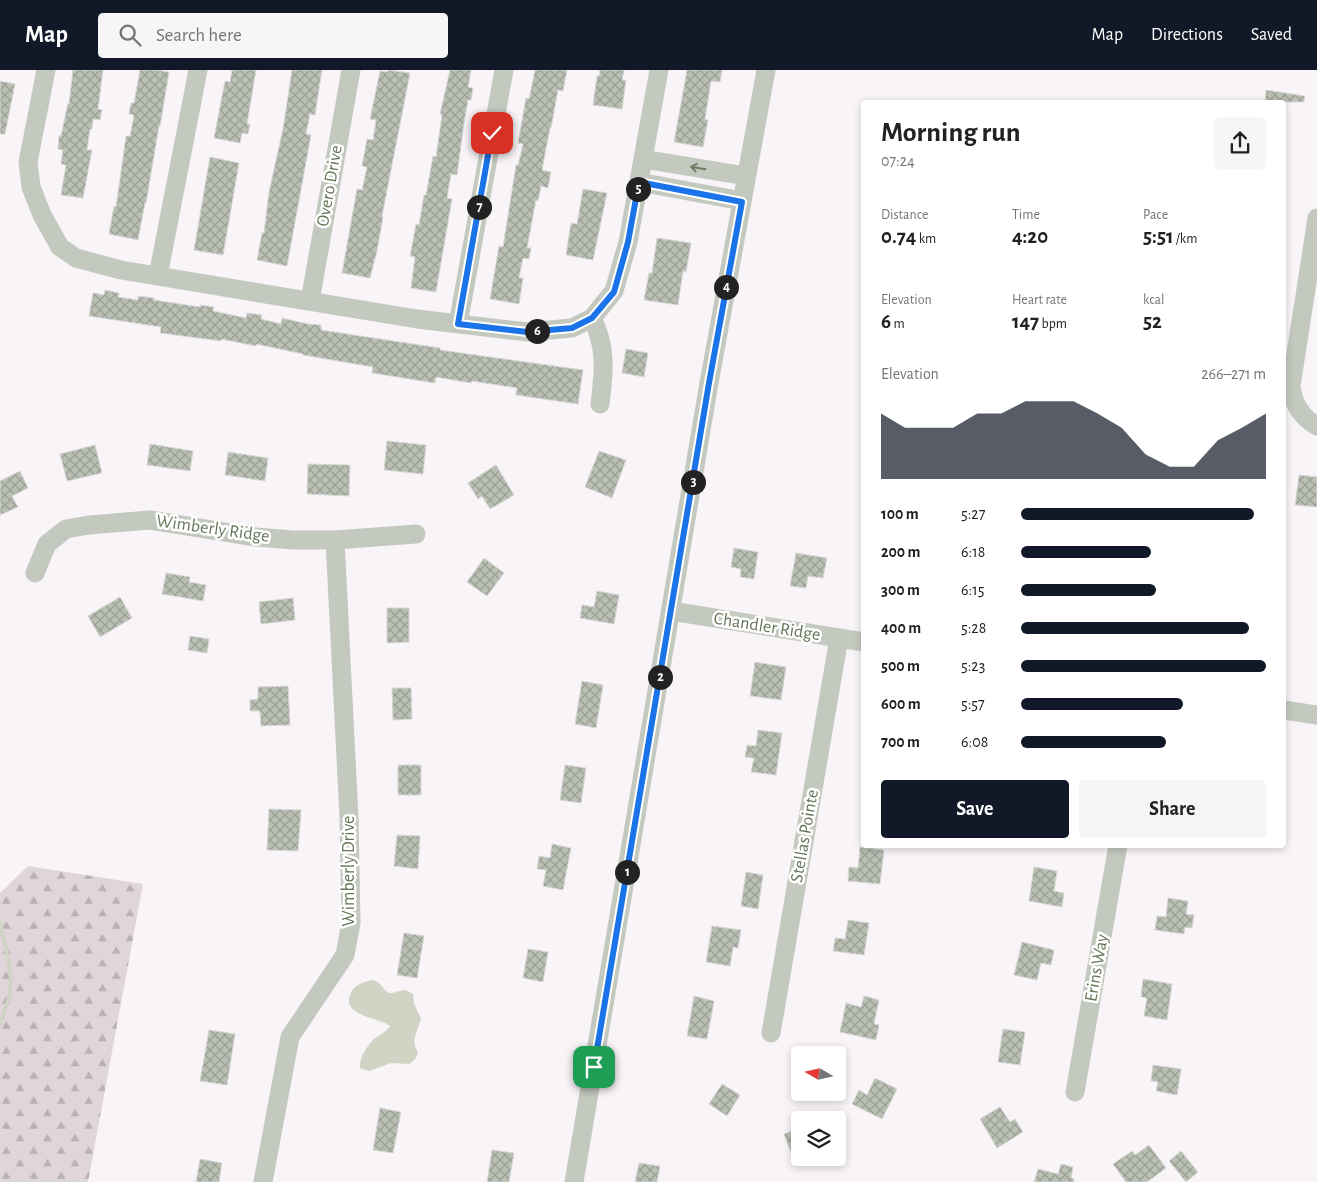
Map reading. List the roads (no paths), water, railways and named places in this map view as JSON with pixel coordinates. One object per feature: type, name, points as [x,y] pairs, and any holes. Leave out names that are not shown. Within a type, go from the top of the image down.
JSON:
[{"type":"street","points":[[46,70],[28,162],[31,187],[60,247],[76,258],[121,270],[417,319],[527,332],[596,326]]},
{"type":"street","points":[[158,276],[198,70]]},
{"type":"street","name":"Overo Drive","points":[[310,301],[351,70]]},
{"type":"street","points":[[458,324],[504,70]]},
{"type":"street","points":[[600,404],[604,372],[596,326],[614,292],[628,242],[659,70]]},
{"type":"street","points":[[574,1182],[709,383],[766,70]]},
{"type":"street","points":[[643,159],[746,176]]},
{"type":"street","points":[[639,182],[742,202]]},
{"type":"street","points":[[1317,218],[1291,386],[1292,396],[1299,411],[1306,419],[1317,426]]},
{"type":"street","name":"Wimberly Ridge","points":[[35,573],[47,544],[66,530],[89,525],[150,520],[256,537],[293,540],[335,540],[416,534]]},
{"type":"street","name":"Wimberly Drive","points":[[264,1182],[290,1037],[345,955],[351,923],[349,818],[335,540]]},
{"type":"street","name":"Chandler Ridge","points":[[671,611],[861,642]]},
{"type":"street","name":"Stellas Pointe","points":[[772,1034],[839,638]]},
{"type":"street","points":[[1286,710],[1317,715]]},
{"type":"street","name":"Erins Way","points":[[1075,1092],[1117,848]]},
{"type":"waterway","points":[[0,923],[11,974],[10,994],[0,1025]]}]
